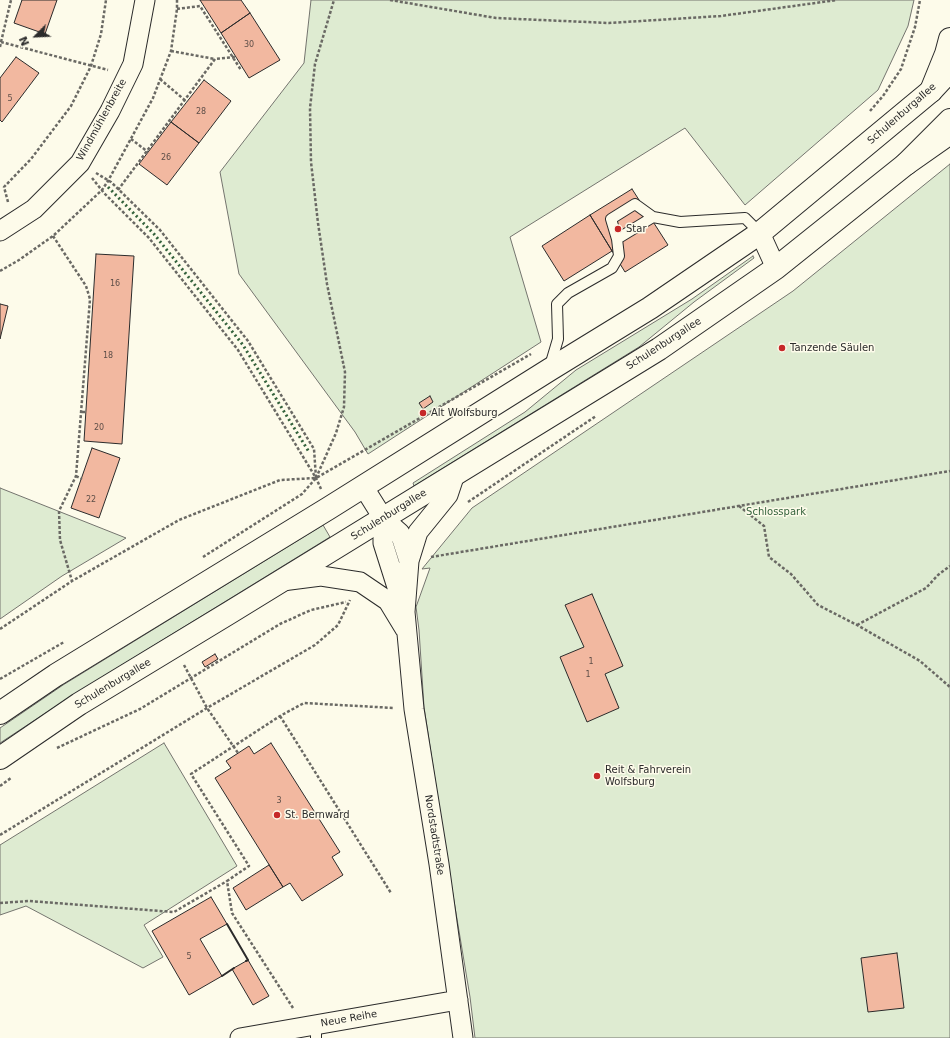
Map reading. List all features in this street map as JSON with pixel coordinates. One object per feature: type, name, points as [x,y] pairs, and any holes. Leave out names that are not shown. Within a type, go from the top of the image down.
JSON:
[{"type":"street","name":"Windmühlenbreite","points":[[0,231],[34,209],[80,163],[110,111],[133,64],[145,0]]},
{"type":"street","points":[[931,91],[946,54],[950,39]]},
{"type":"street","name":"Schulenburgallee","points":[[0,713],[56,675],[650,308],[760,233],[931,91],[950,70]]},
{"type":"street","name":"Schulenburgallee","points":[[0,758],[79,704],[659,349],[776,268],[906,164],[950,120]]},
{"type":"street","points":[[906,164],[950,133]]},
{"type":"street","points":[[760,233],[776,268]]},
{"type":"street","name":"Nordstadtstraße","points":[[455,474],[448,495],[418,532],[409,561],[405,612],[414,709],[464,1038]]},
{"type":"street","name":"Nordstadtstraße","points":[[363,486],[383,518],[400,533],[409,561]]},
{"type":"street","name":"Nordstadtstraße","points":[[383,518],[383,542],[405,612]]},
{"type":"street","name":"Nordstadtstraße","points":[[281,581],[321,576],[360,582],[388,601],[407,632]]},
{"type":"street","name":"Neue Reihe","points":[[240,1038],[312,1030],[458,1000]]},
{"type":"lane","points":[[549,370],[558,339],[557,304],[568,293],[612,268],[619,256],[618,239],[611,219],[635,204],[653,217],[680,222],[745,218],[760,233]]},
{"type":"lane","points":[[618,239],[653,217]]},
{"type":"path","points":[[0,47],[11,0]]},
{"type":"path","points":[[8,204],[4,186],[31,159],[71,106],[91,66],[101,34],[106,0]]},
{"type":"path","points":[[197,561],[302,494],[316,478],[336,433],[344,407],[346,372],[324,261],[311,162],[310,108],[315,64],[334,0]]},
{"type":"path","points":[[390,0],[496,18],[609,23],[721,16],[837,0]]},
{"type":"path","points":[[869,112],[883,96],[901,68],[915,27],[920,0]]},
{"type":"path","points":[[177,9],[200,6],[204,10],[241,70]]},
{"type":"path","points":[[1,42],[91,66],[128,74]]},
{"type":"path","points":[[171,51],[215,59],[234,57]]},
{"type":"path","points":[[118,190],[186,101],[215,59]]},
{"type":"path","points":[[160,79],[186,101]]},
{"type":"path","points":[[131,139],[148,152]]},
{"type":"path","points":[[80,163],[104,193],[149,238],[238,350],[316,478]]},
{"type":"path","points":[[80,163],[111,182],[160,230],[248,341],[314,449],[316,478]]},
{"type":"path","points":[[53,236],[86,286],[92,299],[76,476],[59,510],[60,540],[72,581]]},
{"type":"path","points":[[0,629],[72,581],[179,520],[280,480],[316,478],[558,339]]},
{"type":"path","points":[[427,557],[950,471]]},
{"type":"path","points":[[76,476],[82,479]]},
{"type":"path","points":[[739,506],[764,526],[769,557],[791,574],[818,605],[857,625],[920,662],[950,687]]},
{"type":"path","points":[[857,625],[926,588],[938,575],[950,566]]},
{"type":"path","points":[[0,835],[207,708],[315,645],[338,625],[350,601],[311,610],[280,624],[191,679],[140,708],[58,747],[51,752]]},
{"type":"path","points":[[0,679],[69,639]]},
{"type":"path","points":[[175,646],[207,708],[238,753]]},
{"type":"path","points":[[0,903],[29,901],[174,912],[227,881],[249,866],[191,774],[280,716],[304,703],[414,709]]},
{"type":"path","points":[[280,716],[391,893]]},
{"type":"path","points":[[0,786],[13,777]]},
{"type":"path","points":[[227,881],[232,912],[312,1030]]},
{"type":"green space","points":[[311,0],[914,0],[908,26],[878,90],[745,205],[685,128],[510,237],[541,342],[368,454],[355,432],[239,274],[220,172],[304,63]]},
{"type":"green space","name":"Schlosspark","points":[[950,164],[950,1038],[475,1038],[470,997],[424,707],[416,607],[430,568],[422,569],[472,508],[793,291]]},
{"type":"green space","points":[[753,256],[754,258],[694,302],[639,347],[414,486],[413,483],[525,412],[576,370],[692,299]]},
{"type":"green space","points":[[0,488],[126,538],[62,576],[0,619]]},
{"type":"green space","points":[[323,525],[330,537],[70,697],[0,743],[0,728],[63,685]]},
{"type":"green space","points":[[164,743],[237,866],[144,925],[163,957],[143,968],[26,906],[0,915],[0,845]]},
{"type":"building","points":[[22,0],[57,0],[45,34],[14,23]]},
{"type":"building","points":[[200,0],[241,0],[250,13],[221,33]]},
{"type":"building","points":[[250,13],[280,60],[249,78],[221,33]]},
{"type":"building","points":[[16,57],[39,73],[2,122],[0,120],[0,78]]},
{"type":"building","points":[[204,80],[231,101],[199,143],[171,122]]},
{"type":"building","points":[[171,122],[199,143],[167,185],[139,164]]},
{"type":"building","points":[[632,189],[668,245],[625,272],[590,215]]},
{"type":"building","points":[[590,215],[612,251],[564,281],[542,246]]},
{"type":"building","points":[[96,254],[134,256],[122,444],[84,441]]},
{"type":"building","points":[[0,304],[8,306],[0,339]]},
{"type":"building","points":[[430,396],[433,402],[423,409],[419,403]]},
{"type":"building","points":[[92,448],[120,458],[99,518],[71,508]]},
{"type":"building","points":[[592,594],[623,666],[605,674],[619,708],[587,722],[560,657],[584,647],[565,605]]},
{"type":"building","points":[[215,654],[218,659],[205,667],[202,662]]},
{"type":"building","name":"St. Bernward","points":[[271,743],[340,852],[332,857],[343,875],[302,901],[290,883],[283,887],[215,778],[231,768],[226,761],[249,746],[254,754]]},
{"type":"building","points":[[269,865],[283,887],[246,910],[233,888]]},
{"type":"building","points":[[211,897],[227,924],[200,939],[222,976],[189,995],[152,931]]},
{"type":"building","points":[[897,953],[904,1008],[868,1012],[861,958]]},
{"type":"building","points":[[248,960],[269,996],[253,1005],[232,969]]},
{"type":"hedge","points":[[108,187],[154,234],[243,345],[309,452]]},
{"type":"wall","points":[[227,924],[248,960],[246,961]]},
{"type":"wall","points":[[222,976],[234,968]]},
{"type":"place","name":"Star","points":[[618,229]]},
{"type":"place","name":"Tanzende Säulen","points":[[782,348]]},
{"type":"place","name":"Alt Wolfsburg","points":[[423,413]]},
{"type":"place","name":"Reit & Fahrverein Wolfsburg","points":[[597,776]]},
{"type":"place","name":"St. Bernward","points":[[277,815]]}]
